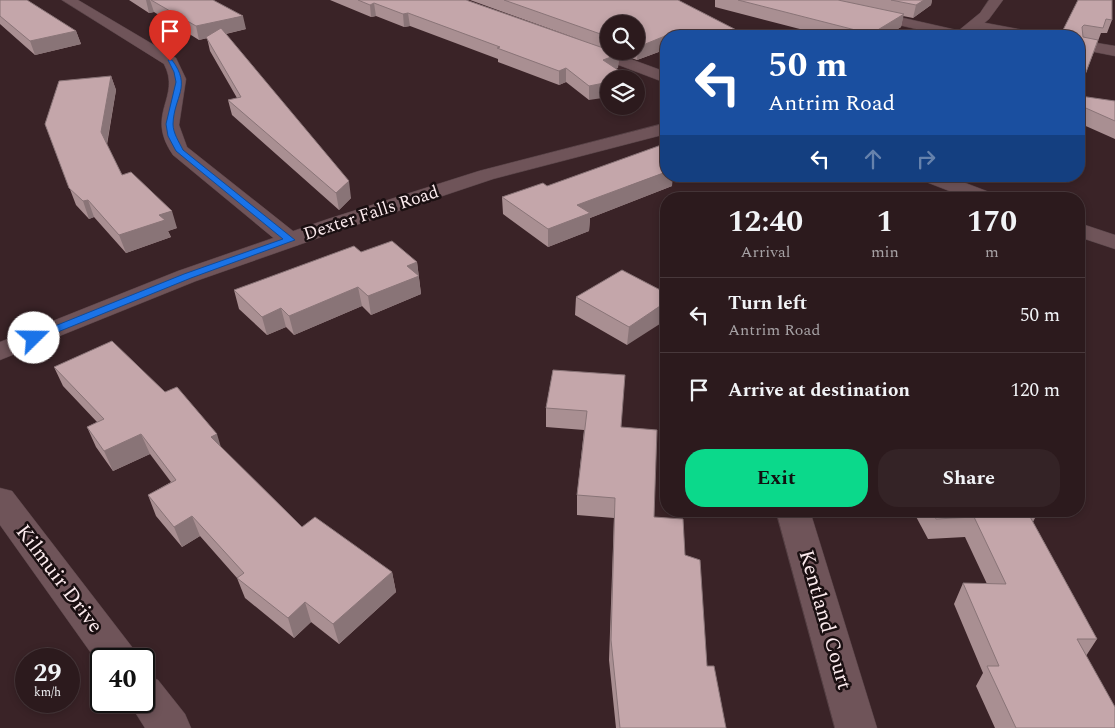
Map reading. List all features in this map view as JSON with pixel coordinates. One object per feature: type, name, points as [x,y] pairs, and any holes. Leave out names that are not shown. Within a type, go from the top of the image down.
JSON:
[{"type":"street","points":[[69,0],[170,61],[178,72],[180,82],[170,124],[172,136],[180,151],[290,240]]},
{"type":"street","points":[[806,0],[934,30]]},
{"type":"street","points":[[968,30],[991,9],[996,0]]},
{"type":"street","points":[[975,25],[1002,30]]},
{"type":"street","points":[[572,42],[660,76]]},
{"type":"street","points":[[1085,45],[1115,51]]},
{"type":"street","name":"Dexter Falls Road","points":[[0,352],[187,276],[290,240],[486,175],[660,130]]},
{"type":"street","points":[[944,182],[971,192]]},
{"type":"street","points":[[1085,232],[1115,242]]},
{"type":"street","name":"Kilmuir Drive","points":[[0,500],[110,648]]},
{"type":"street","name":"Kentland Court","points":[[796,517],[856,728]]},
{"type":"street","points":[[155,708],[169,728]]},
{"type":"building","points":[[0,0],[27,0],[76,31],[30,41],[0,16]]},
{"type":"building","points":[[151,0],[213,0],[243,16],[196,26]]},
{"type":"building","points":[[358,0],[466,0],[600,47],[600,60],[618,70],[600,70],[600,84],[589,86],[566,68],[559,71],[408,13],[403,14],[374,3],[370,5]]},
{"type":"building","points":[[504,0],[678,0],[736,30],[660,30],[660,38],[645,44],[645,15],[600,15],[600,34]]},
{"type":"building","points":[[738,0],[838,0],[904,14],[878,30],[855,30]]},
{"type":"building","points":[[891,0],[924,0],[916,5]]},
{"type":"building","points":[[1078,0],[1112,0],[1112,20],[1106,19],[1103,28],[1084,25],[1082,30],[1063,30]]},
{"type":"building","points":[[221,28],[349,181],[336,193],[228,100],[241,97],[206,37]]},
{"type":"building","points":[[1085,37],[1098,40],[1085,75]]},
{"type":"building","points":[[111,76],[101,132],[122,175],[131,172],[172,211],[159,215],[165,220],[119,235],[88,200],[83,201],[69,188],[45,124],[59,81]]},
{"type":"building","points":[[1085,97],[1115,101],[1115,121],[1085,108]]},
{"type":"building","points":[[660,145],[660,174],[577,205],[590,213],[548,229],[502,197],[543,183],[547,186]]},
{"type":"building","points":[[392,241],[417,262],[407,266],[419,276],[368,296],[358,287],[289,316],[281,308],[262,317],[234,290],[354,246],[361,252]]},
{"type":"building","points":[[622,270],[660,290],[660,306],[629,327],[576,297]]},
{"type":"building","points":[[112,341],[165,392],[177,387],[217,434],[211,437],[302,527],[315,517],[392,572],[333,624],[305,602],[288,618],[237,578],[244,573],[192,516],[174,527],[148,495],[176,480],[141,434],[104,451],[87,427],[104,419],[54,367]]},
{"type":"building","points":[[553,370],[625,375],[621,427],[657,430],[654,517],[683,519],[685,555],[700,560],[707,666],[714,666],[726,728],[620,728],[611,640],[615,498],[577,495],[587,411],[546,408]]},
{"type":"building","points":[[935,517],[974,517],[936,519]]},
{"type":"building","points":[[974,517],[1030,517],[1097,639],[1077,639],[1115,707],[1115,728],[1016,728],[987,666],[999,666],[963,583],[1006,584]]},
{"type":"route","points":[[34,338],[187,276],[290,240],[180,151],[172,136],[170,124],[180,82],[178,72],[170,61]]}]
